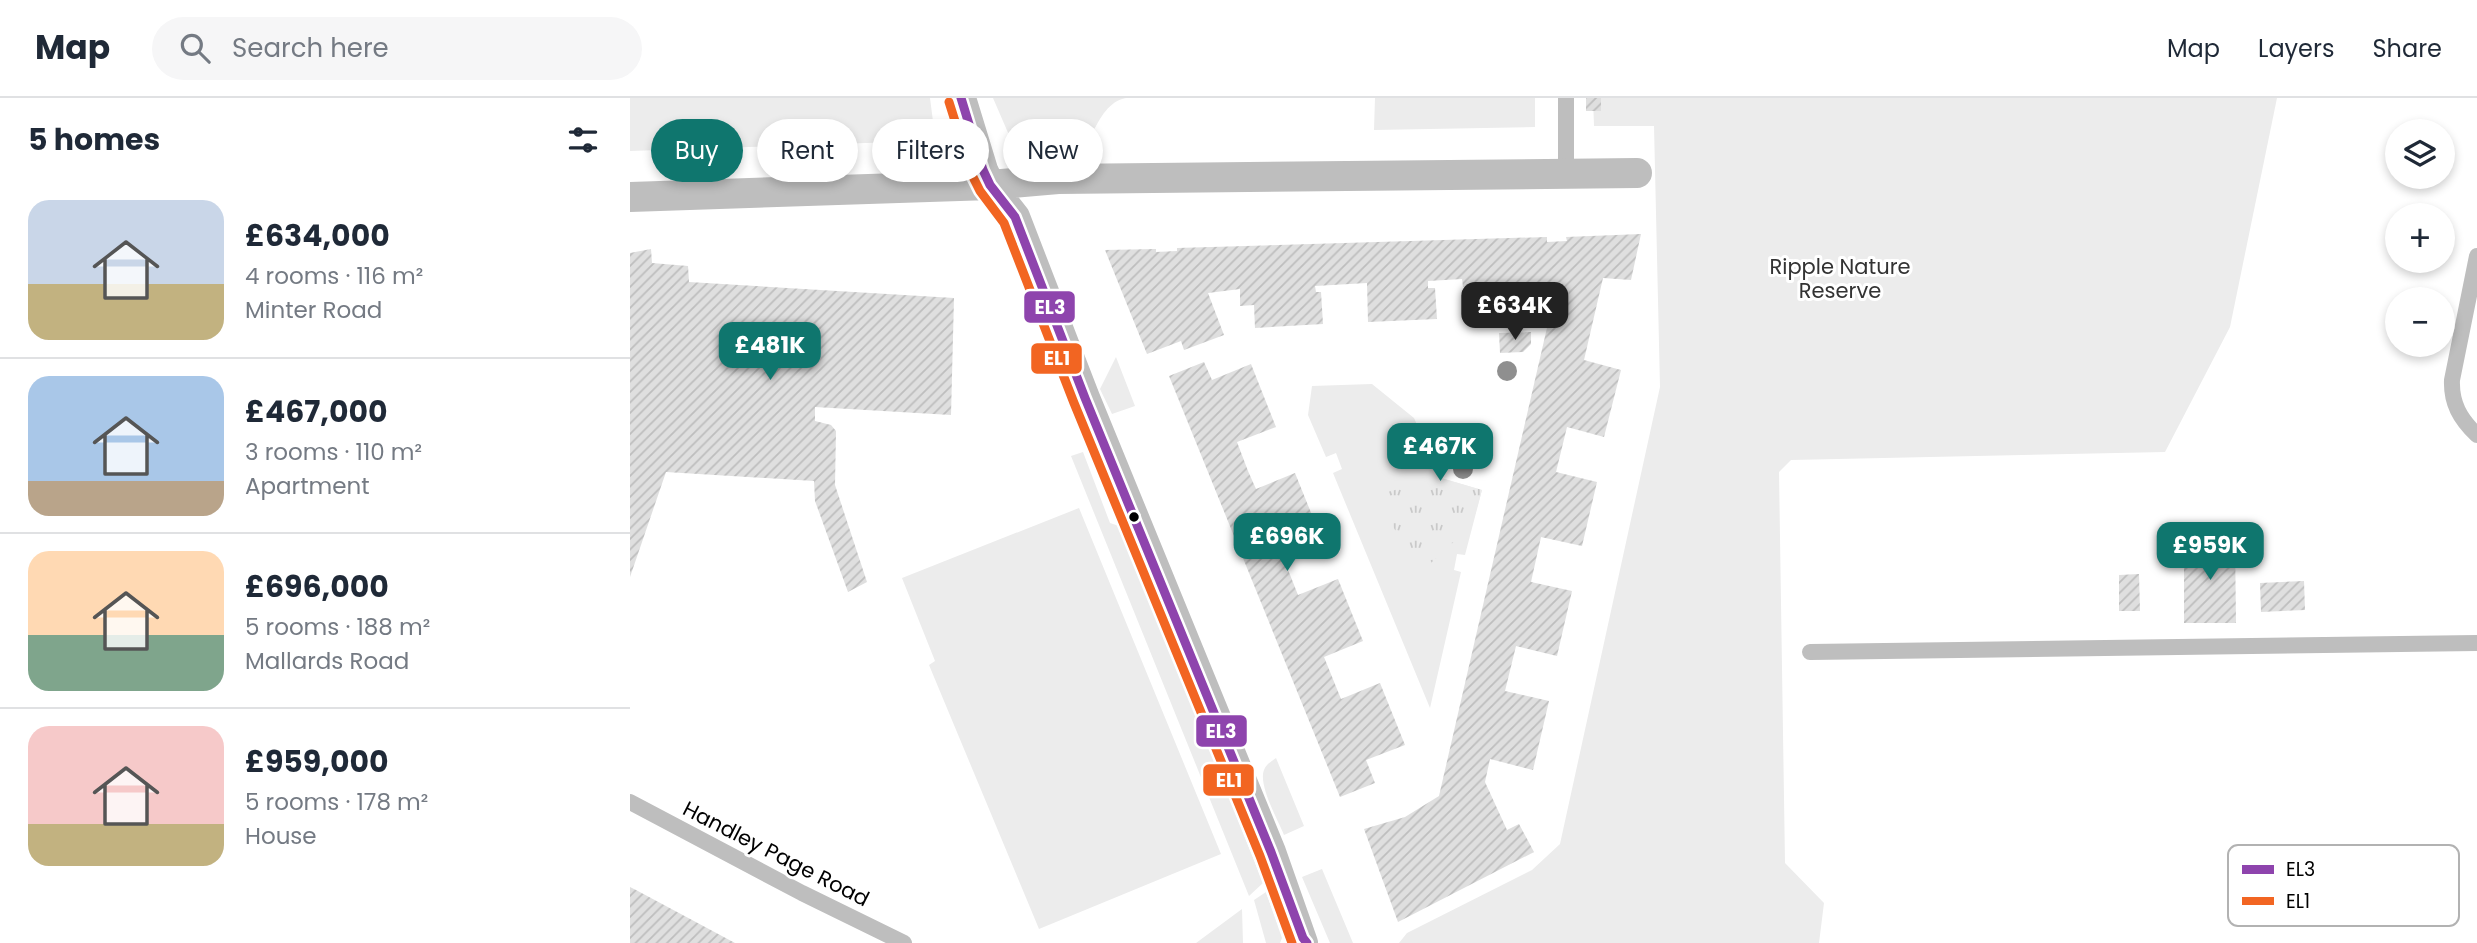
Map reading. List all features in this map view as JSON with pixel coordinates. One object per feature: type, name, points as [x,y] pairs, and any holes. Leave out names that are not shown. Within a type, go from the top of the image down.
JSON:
[{"type":"street","points":[[961,98],[983,170],[990,185],[1015,217],[1085,398],[1271,852],[1304,941]]},
{"type":"street","points":[[630,197],[990,185],[1058,179],[1637,173]]},
{"type":"lane","points":[[1566,98],[1566,172]]},
{"type":"lane","points":[[2477,256],[2451,394],[2456,409],[2477,435]]},
{"type":"lane","points":[[1810,652],[2477,643]]},
{"type":"lane","name":"Handley Page Road","points":[[630,802],[802,893],[904,943]]},
{"type":"green space","points":[[630,98],[930,98],[933,119],[872,119],[872,143],[858,143],[858,119],[757,119],[757,147],[743,147],[743,119],[651,119],[651,150],[630,151]]},
{"type":"green space","points":[[993,98],[1126,98],[1110,106],[1100,119],[1003,119],[1003,121]]},
{"type":"green space","points":[[1375,98],[1535,98],[1535,127],[1374,130]]},
{"type":"green space","name":"Ripple Nature Reserve","points":[[1593,98],[2277,98],[2230,327],[2165,452],[1791,460],[1779,472],[1785,863],[1824,903],[1819,943],[1399,943],[1407,933],[1532,870],[1560,844],[1660,387],[1654,126],[1594,126]]},
{"type":"green space","points":[[1116,357],[1135,406],[1112,414],[1100,389]]},
{"type":"green space","points":[[1372,384],[1414,418],[1441,478],[1482,490],[1465,555],[1457,554],[1454,570],[1461,572],[1430,708],[1333,473],[1342,469],[1336,453],[1326,457],[1308,415],[1312,386]]},
{"type":"green space","points":[[1083,452],[1110,523],[1122,527],[1263,883],[1249,896],[1071,456]]},
{"type":"green space","points":[[1441,478],[1482,490],[1472,525],[1419,574],[1376,495]]},
{"type":"green space","points":[[1079,508],[1221,854],[1039,929],[929,665],[935,661],[902,578]]},
{"type":"green space","points":[[1276,758],[1304,826],[1284,835],[1266,793],[1263,776],[1266,766]]},
{"type":"green space","points":[[1322,869],[1353,943],[1330,943],[1302,877]]},
{"type":"green space","points":[[1266,892],[1282,938],[1280,943],[1266,943],[1254,900]]},
{"type":"green space","points":[[1242,909],[1243,943],[1196,943]]},
{"type":"building","points":[[1586,98],[1601,98],[1601,111],[1586,111]]},
{"type":"building","points":[[1641,234],[1631,280],[1603,278],[1584,360],[1621,370],[1604,437],[1567,427],[1556,472],[1597,482],[1582,546],[1541,537],[1531,582],[1572,591],[1557,656],[1516,646],[1505,691],[1549,701],[1533,770],[1490,759],[1485,782],[1507,830],[1519,824],[1534,852],[1398,922],[1364,829],[1405,817],[1439,796],[1555,293],[1492,295],[1492,286],[1463,287],[1462,279],[1428,281],[1428,288],[1435,288],[1437,319],[1368,322],[1367,283],[1315,286],[1316,292],[1321,292],[1323,324],[1255,328],[1254,305],[1240,306],[1240,289],[1208,293],[1224,335],[1184,350],[1181,341],[1147,354],[1105,250],[1156,249],[1156,252],[1177,251],[1177,248],[1547,237],[1547,242],[1567,241],[1566,237]]},
{"type":"building","points":[[651,249],[652,263],[688,266],[689,282],[954,298],[951,415],[815,407],[815,421],[831,425],[836,431],[835,485],[867,582],[848,592],[815,501],[814,481],[666,472],[630,577],[630,253]]},
{"type":"building","points":[[1531,332],[1531,344],[1523,352],[1500,353],[1499,333]]},
{"type":"building","points":[[1204,362],[1212,380],[1251,364],[1276,427],[1237,442],[1248,471],[1256,489],[1295,473],[1320,535],[1281,551],[1298,595],[1338,579],[1363,641],[1324,657],[1341,699],[1380,683],[1405,745],[1366,760],[1375,783],[1340,797],[1169,376]]},
{"type":"building","points":[[2235,541],[2236,623],[2184,623],[2184,542]]},
{"type":"building","points":[[2139,574],[2140,611],[2119,611],[2119,575]]},
{"type":"building","points":[[2304,581],[2305,610],[2261,612],[2260,583]]},
{"type":"building","points":[[630,887],[636,890],[735,943],[630,943]]},
{"type":"transit line","name":"EL3","points":[[961,98],[983,170],[990,185],[1015,217],[1085,398],[1307,943]]},
{"type":"transit line","name":"EL1","points":[[949,102],[972,175],[980,191],[1004,223],[1074,403],[1260,856],[1292,943]]}]
